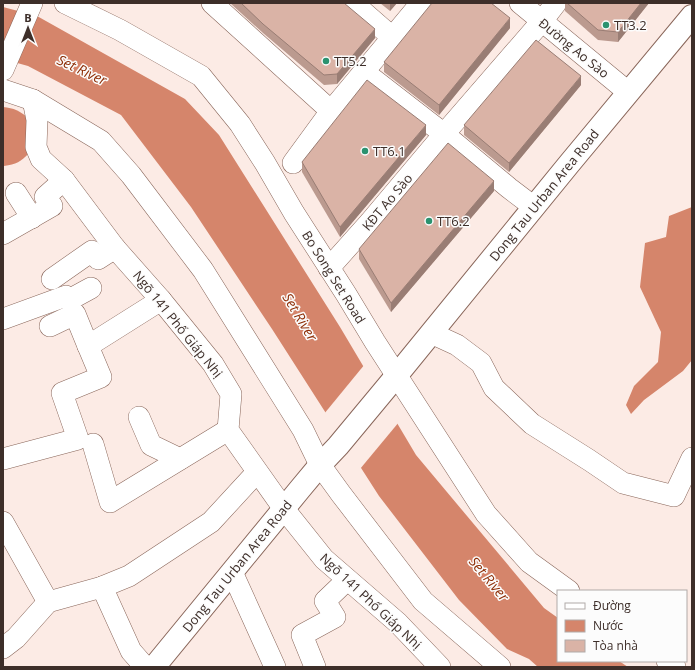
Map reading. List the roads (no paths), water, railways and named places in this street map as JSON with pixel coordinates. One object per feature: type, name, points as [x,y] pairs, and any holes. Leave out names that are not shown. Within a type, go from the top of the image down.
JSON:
[{"type":"main road","name":"Dong Tau Urban Area Road","points":[[154,667],[320,465],[338,446],[393,380],[628,92],[692,16]]},
{"type":"street","name":"Bo Song Set Road","points":[[65,3],[120,30],[201,76],[240,124],[265,163],[294,214],[330,268],[375,342],[393,380],[486,514],[529,562],[568,590]]},
{"type":"street","points":[[212,3],[330,111]]},
{"type":"street","points":[[353,3],[393,38]]},
{"type":"street","points":[[293,163],[330,111],[421,3]]},
{"type":"street","name":"Đường Ao Sào","points":[[520,3],[628,92]]},
{"type":"street","name":"KĐT Ao Sào","points":[[330,268],[556,3]]},
{"type":"street","points":[[4,68],[30,7]]},
{"type":"street","points":[[364,72],[534,207]]},
{"type":"street","points":[[3,90],[33,100],[101,141],[131,175],[203,270],[303,430],[320,465],[424,601],[500,667]]},
{"type":"street","name":"Ngõ 141 Phố Giáp Nhị","points":[[33,100],[37,120],[36,147],[41,159],[64,180],[116,248],[213,364],[231,394],[228,430],[257,472],[324,559],[398,623],[440,667]]},
{"type":"street","points":[[3,234],[52,206],[45,197],[64,180]]},
{"type":"street","points":[[16,193],[32,218]]},
{"type":"street","points":[[52,279],[92,251],[98,259],[116,248]]},
{"type":"street","points":[[3,318],[66,296],[69,300],[91,288]]},
{"type":"street","points":[[88,346],[161,300]]},
{"type":"street","points":[[3,460],[78,439],[62,393],[101,377],[75,314],[50,326]]},
{"type":"street","points":[[431,333],[457,345],[481,363],[494,388],[532,424],[623,483],[674,496],[692,458]]},
{"type":"street","points":[[139,417],[151,445],[180,459]]},
{"type":"street","points":[[93,444],[110,502],[228,430]]},
{"type":"street","points":[[5,644],[16,638],[48,602],[102,587],[129,576],[211,522],[257,472]]},
{"type":"street","points":[[3,522],[48,602]]},
{"type":"street","points":[[232,572],[275,667]]},
{"type":"street","points":[[315,667],[302,635],[335,617],[325,600],[347,580]]},
{"type":"street","points":[[102,587],[131,651],[145,667]]},
{"type":"water","name":"Set River","points":[[3,7],[37,16],[185,99],[219,135],[340,327],[416,455],[544,608],[557,617],[557,662],[620,662],[628,667],[538,667],[529,659],[507,649],[459,600],[379,496],[272,329],[191,207],[121,115],[28,66],[3,59]]},
{"type":"water","points":[[3,107],[17,110],[28,118],[29,153],[18,162],[4,166],[3,166]]},
{"type":"water","points":[[692,207],[692,360],[683,371],[644,400],[631,414],[626,405],[634,386],[658,362],[661,332],[640,287],[645,243],[666,237],[669,216]]},
{"type":"place","name":"TT3.2","points":[[606,25]]},
{"type":"place","name":"TT5.2","points":[[326,61]]},
{"type":"place","name":"TT6.1","points":[[365,151]]},
{"type":"place","name":"TT6.2","points":[[429,221]]}]
